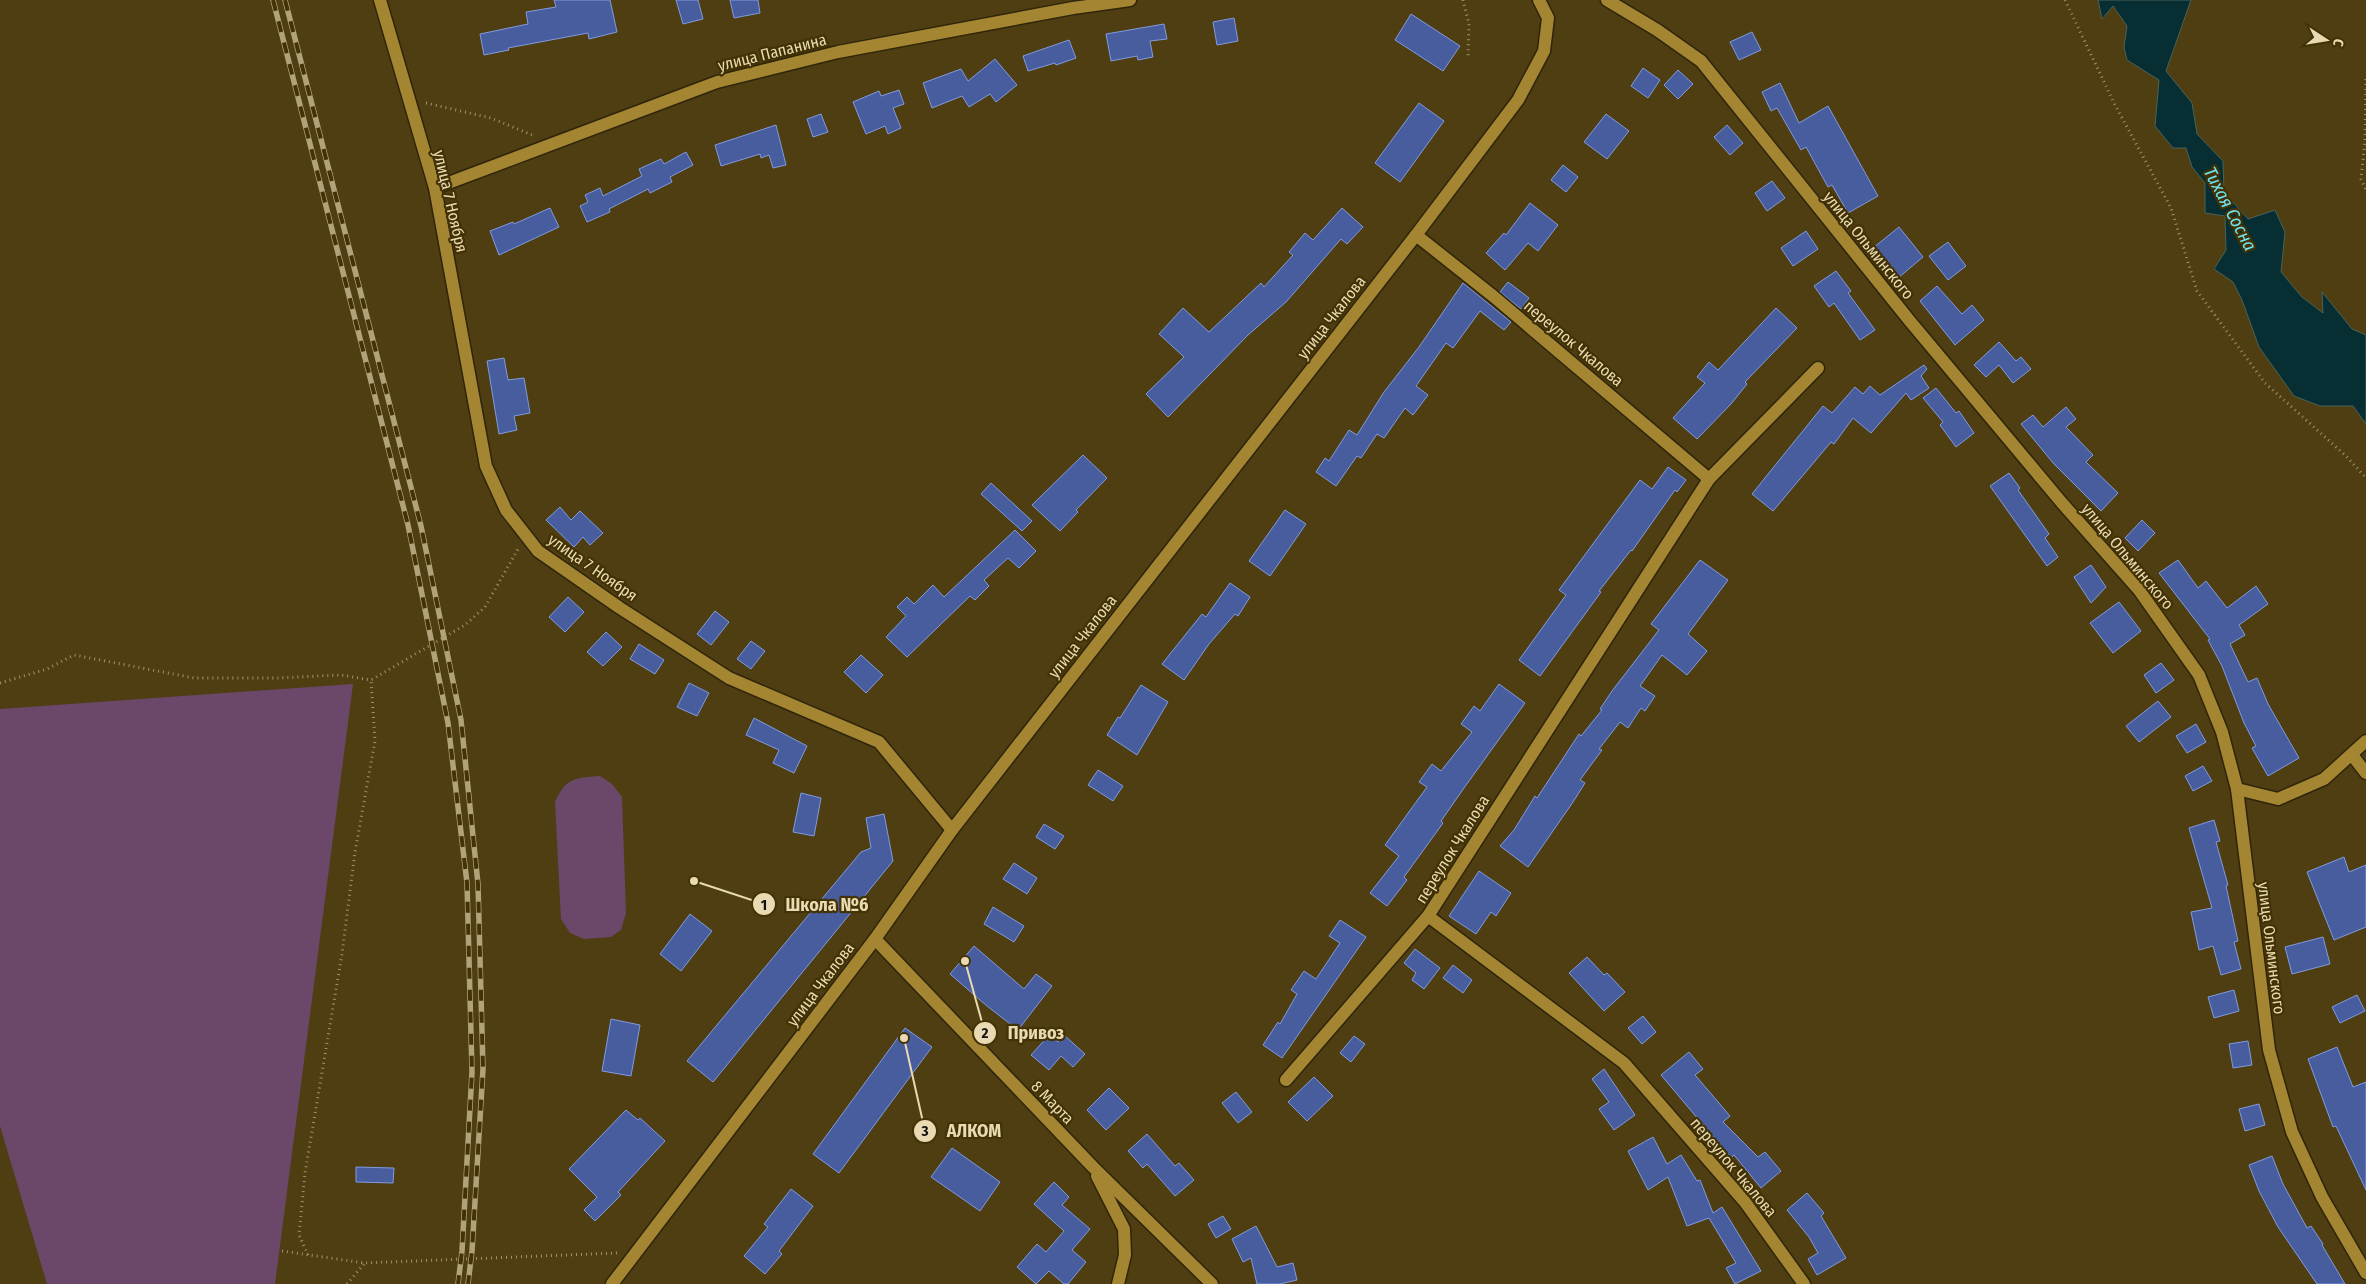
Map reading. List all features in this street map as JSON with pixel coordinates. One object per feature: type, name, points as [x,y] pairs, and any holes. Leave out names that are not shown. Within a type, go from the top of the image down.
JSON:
[{"type":"street","name":"улица 7 Ноября","points":[[380,0],[435,188],[486,466],[506,510],[538,551],[620,608],[728,678],[878,742],[952,830]]},
{"type":"street","name":"улица Папанина","points":[[435,188],[717,82],[838,52],[1073,8],[1130,0]]},
{"type":"street","name":"улица Чкалова","points":[[612,1284],[875,939],[952,830],[1416,235],[1518,100],[1544,52],[1548,18],[1539,0]]},
{"type":"street","name":"улица Ольминского","points":[[1607,0],[1657,30],[1701,61],[1909,320],[2062,503],[2139,590],[2199,675],[2222,732],[2237,789],[2269,1050],[2292,1132],[2322,1197],[2366,1273]]},
{"type":"street","name":"переулок Чкалова","points":[[1416,235],[1493,296],[1709,479]]},
{"type":"street","name":"переулок Чкалова","points":[[1804,1284],[1746,1202],[1624,1063],[1428,916],[1709,479],[1818,368]]},
{"type":"street","points":[[2237,789],[2278,800],[2324,779],[2366,741]]},
{"type":"street","points":[[2352,755],[2366,773]]},
{"type":"street","points":[[1286,1080],[1428,916]]},
{"type":"street","name":"8 Марта","points":[[875,939],[1093,1167],[1212,1284]]},
{"type":"street","points":[[1093,1167],[1124,1229],[1125,1255],[1118,1284]]},
{"type":"path","points":[[1463,0],[1469,24],[1468,56]]},
{"type":"path","points":[[2065,0],[2115,104],[2171,208],[2197,291],[2265,383],[2346,456],[2366,478]]},
{"type":"path","points":[[2366,79],[2365,141],[2361,179],[2366,190]]},
{"type":"path","points":[[408,99],[491,118],[554,143]]},
{"type":"path","points":[[0,683],[47,669],[74,655],[194,678],[276,678],[341,674],[371,680],[465,625],[485,607],[526,535]]},
{"type":"path","points":[[308,1255],[299,1235],[305,1173],[342,954],[355,852],[375,741],[371,680]]},
{"type":"path","points":[[282,1251],[364,1263],[635,1252]]},
{"type":"path","points":[[347,1284],[364,1263]]},
{"type":"shaded area","points":[[353,684],[275,1284],[47,1284],[0,1126],[0,709]]},
{"type":"shaded area","points":[[600,776],[612,784],[622,797],[626,913],[621,930],[611,937],[584,939],[570,933],[561,919],[555,802],[563,788],[572,781]]},
{"type":"water","name":"Тихая Сосна","points":[[2098,0],[2191,0],[2166,71],[2192,103],[2197,134],[2223,161],[2224,192],[2248,219],[2275,210],[2285,232],[2281,272],[2302,297],[2323,313],[2322,292],[2352,329],[2366,335],[2366,424],[2353,406],[2320,406],[2294,396],[2259,347],[2242,300],[2233,282],[2214,269],[2226,250],[2225,216],[2205,213],[2205,183],[2192,167],[2186,148],[2173,148],[2155,126],[2159,80],[2127,60],[2124,47],[2127,26],[2113,6],[2102,19]]},
{"type":"building","points":[[554,0],[610,0],[617,32],[589,39],[588,33],[508,48],[509,50],[484,55],[480,34],[528,24],[526,12],[556,7]]},
{"type":"building","points":[[676,0],[698,0],[703,19],[683,24]]},
{"type":"building","points":[[730,0],[758,0],[760,13],[734,18]]},
{"type":"building","points":[[1411,14],[1460,46],[1443,71],[1395,40]]},
{"type":"building","points":[[1234,18],[1238,41],[1217,45],[1213,22]]},
{"type":"building","points":[[1164,24],[1167,39],[1150,41],[1153,57],[1138,60],[1137,56],[1111,61],[1106,34]]},
{"type":"building","points":[[1752,32],[1761,50],[1739,60],[1730,42]]},
{"type":"building","points":[[1069,40],[1076,58],[1056,65],[1055,63],[1028,71],[1023,56]]},
{"type":"building","points":[[995,59],[1017,85],[996,102],[990,94],[969,107],[962,96],[932,108],[923,83],[961,69],[968,81]]},
{"type":"building","points":[[1643,68],[1660,80],[1648,98],[1631,86]]},
{"type":"building","points":[[1678,70],[1693,84],[1678,99],[1664,85]]},
{"type":"building","points":[[1780,83],[1799,123],[1828,106],[1878,196],[1848,213],[1832,185],[1828,187],[1806,147],[1801,150],[1777,108],[1771,111],[1762,92]]},
{"type":"building","points":[[899,90],[904,104],[893,108],[901,128],[888,134],[885,126],[866,134],[853,102],[879,91],[881,96]]},
{"type":"building","points":[[1419,103],[1444,121],[1400,182],[1375,163]]},
{"type":"building","points":[[821,114],[828,132],[813,137],[807,119]]},
{"type":"building","points":[[1606,114],[1629,131],[1607,159],[1584,142]]},
{"type":"building","points":[[776,125],[786,165],[773,168],[769,155],[761,158],[760,154],[721,166],[715,145]]},
{"type":"building","points":[[1727,125],[1743,143],[1730,155],[1714,137]]},
{"type":"building","points":[[686,152],[693,165],[670,177],[672,182],[650,193],[648,189],[609,209],[610,212],[587,222],[580,206],[588,202],[585,195],[600,188],[603,196],[642,176],[639,169],[661,159],[664,164]]},
{"type":"building","points":[[1563,165],[1578,177],[1566,192],[1551,180]]},
{"type":"building","points":[[1772,181],[1785,198],[1767,211],[1755,193]]},
{"type":"building","points":[[1530,203],[1558,225],[1538,251],[1528,243],[1505,270],[1486,253],[1504,233],[1506,235]]},
{"type":"building","points":[[550,208],[559,227],[499,255],[490,231],[513,222],[514,224]]},
{"type":"building","points":[[1342,208],[1363,227],[1347,244],[1341,239],[1286,302],[1248,335],[1168,417],[1146,394],[1184,357],[1159,334],[1183,308],[1209,332],[1261,283],[1264,287],[1293,255],[1289,252],[1305,233],[1313,240]]},
{"type":"building","points":[[1899,227],[1923,257],[1898,278],[1873,248]]},
{"type":"building","points":[[1806,231],[1818,249],[1793,266],[1781,248]]},
{"type":"building","points":[[1948,242],[1966,266],[1948,280],[1929,256]]},
{"type":"building","points":[[1836,271],[1851,291],[1848,293],[1875,330],[1860,340],[1834,303],[1829,307],[1814,286]]},
{"type":"building","points":[[1508,282],[1529,298],[1521,309],[1500,292]]},
{"type":"building","points":[[1463,283],[1511,322],[1504,330],[1480,311],[1453,348],[1446,343],[1416,386],[1428,395],[1413,415],[1405,408],[1384,438],[1377,434],[1361,458],[1357,456],[1336,486],[1316,472],[1325,458],[1329,461],[1349,430],[1357,435],[1384,392],[1419,347]]},
{"type":"building","points":[[1937,286],[1962,314],[1972,305],[1984,320],[1955,345],[1920,301]]},
{"type":"building","points":[[1776,308],[1797,328],[1745,382],[1747,384],[1731,404],[1697,439],[1673,418],[1705,383],[1697,377],[1709,362],[1718,370]]},
{"type":"building","points":[[1999,342],[2016,361],[2021,357],[2031,369],[2013,383],[1999,365],[1986,377],[1974,365]]},
{"type":"building","points":[[504,358],[508,380],[524,378],[530,413],[514,416],[517,430],[499,434],[487,361]]},
{"type":"building","points":[[1924,365],[1927,369],[1921,376],[1929,388],[1911,400],[1906,393],[1871,433],[1853,418],[1834,444],[1831,442],[1773,511],[1752,494],[1823,406],[1832,413],[1855,387],[1863,394],[1870,386],[1880,395]]},
{"type":"building","points":[[1936,388],[1956,413],[1959,411],[1974,433],[1956,447],[1940,425],[1943,422],[1923,398]]},
{"type":"building","points":[[2066,407],[2076,419],[2066,427],[2093,455],[2086,462],[2118,493],[2101,511],[2054,464],[2021,424],[2033,415],[2043,427]]},
{"type":"building","points":[[1083,455],[1107,478],[1076,510],[1078,512],[1060,531],[1032,505]]},
{"type":"building","points":[[1668,467],[1686,480],[1677,492],[1675,490],[1632,551],[1599,591],[1601,592],[1540,676],[1519,660],[1566,595],[1559,590],[1640,480],[1652,489]]},
{"type":"building","points":[[2009,473],[2020,488],[2018,490],[2049,534],[2045,538],[2058,557],[2047,566],[1990,486]]},
{"type":"building","points":[[991,483],[1032,521],[1022,531],[981,494]]},
{"type":"building","points":[[560,507],[571,520],[580,511],[603,533],[590,545],[583,537],[574,547],[546,520]]},
{"type":"building","points":[[1285,510],[1306,524],[1270,576],[1249,561]]},
{"type":"building","points":[[2142,520],[2155,533],[2138,551],[2125,538]]},
{"type":"building","points":[[1015,530],[1036,551],[1019,568],[1008,558],[984,580],[989,586],[975,600],[970,596],[907,657],[886,637],[906,616],[897,607],[907,597],[914,604],[933,585],[944,597]]},
{"type":"building","points":[[1700,560],[1728,580],[1688,634],[1707,651],[1687,675],[1662,655],[1640,686],[1655,696],[1645,711],[1641,708],[1628,728],[1620,722],[1599,749],[1602,750],[1580,780],[1585,783],[1528,867],[1500,846],[1514,830],[1535,796],[1537,798],[1579,734],[1581,736],[1602,710],[1600,709],[1612,691],[1659,630],[1651,624]]},
{"type":"building","points":[[2178,560],[2198,588],[2206,581],[2227,608],[2256,586],[2268,604],[2239,625],[2245,635],[2230,644],[2248,682],[2257,678],[2268,704],[2299,758],[2268,776],[2252,748],[2256,746],[2244,723],[2222,666],[2208,640],[2210,639],[2159,573]]},
{"type":"building","points":[[2091,565],[2106,587],[2091,603],[2074,577]]},
{"type":"building","points":[[1230,583],[1250,597],[1238,616],[1235,614],[1209,644],[1184,680],[1162,664],[1202,614],[1206,617]]},
{"type":"building","points":[[568,597],[584,612],[565,632],[549,617]]},
{"type":"building","points":[[2119,602],[2141,631],[2113,653],[2090,623]]},
{"type":"building","points":[[715,611],[729,622],[711,645],[697,634]]},
{"type":"building","points":[[606,632],[622,647],[603,666],[587,652]]},
{"type":"building","points":[[751,641],[765,651],[751,669],[737,659]]},
{"type":"building","points":[[639,644],[664,660],[655,674],[630,659]]},
{"type":"building","points":[[861,655],[883,675],[866,693],[844,672]]},
{"type":"building","points":[[2161,663],[2174,680],[2156,693],[2144,675]]},
{"type":"building","points":[[689,683],[709,693],[697,716],[677,707]]},
{"type":"building","points":[[1499,684],[1525,703],[1441,821],[1443,823],[1404,877],[1407,880],[1387,906],[1370,893],[1399,856],[1385,845],[1427,787],[1419,782],[1432,764],[1441,771],[1472,732],[1461,724],[1474,706],[1480,711]]},
{"type":"building","points":[[1141,685],[1168,702],[1137,755],[1107,735]]},
{"type":"building","points":[[2158,701],[2171,717],[2139,742],[2126,726]]},
{"type":"building","points":[[754,718],[807,746],[794,773],[773,763],[779,750],[746,735]]},
{"type":"building","points":[[2196,724],[2206,742],[2187,753],[2176,736]]},
{"type":"building","points":[[2203,766],[2212,781],[2193,791],[2185,776]]},
{"type":"building","points":[[1098,770],[1123,786],[1113,801],[1088,785]]},
{"type":"building","points":[[801,793],[821,798],[814,836],[793,832]]},
{"type":"building","points":[[884,814],[893,861],[713,1082],[687,1061],[861,852],[871,848],[866,818]]},
{"type":"building","points":[[2214,820],[2220,841],[2216,842],[2228,885],[2226,886],[2238,941],[2234,942],[2241,969],[2221,975],[2213,946],[2199,950],[2191,912],[2212,908],[2189,828]]},
{"type":"building","points":[[1044,824],[1064,836],[1055,849],[1036,837]]},
{"type":"building","points":[[2344,857],[2349,872],[2366,865],[2366,927],[2334,940],[2307,872]]},
{"type":"building","points":[[1014,863],[1037,878],[1027,894],[1003,879]]},
{"type":"building","points":[[1479,871],[1511,893],[1496,916],[1491,912],[1476,934],[1449,916]]},
{"type":"building","points":[[993,907],[1024,926],[1014,942],[984,924]]},
{"type":"building","points":[[690,914],[712,931],[681,971],[660,954]]},
{"type":"building","points":[[1340,920],[1366,937],[1282,1058],[1263,1045],[1278,1022],[1280,1024],[1297,994],[1291,990],[1304,971],[1316,979],[1340,943],[1329,936]]},
{"type":"building","points":[[2323,937],[2330,964],[2292,974],[2285,947]]},
{"type":"building","points":[[974,946],[1024,989],[1036,974],[1052,986],[1018,1030],[950,974]]},
{"type":"building","points":[[1415,949],[1440,968],[1424,989],[1412,980],[1416,973],[1404,963]]},
{"type":"building","points":[[1587,957],[1604,975],[1607,973],[1625,992],[1604,1011],[1569,973]]},
{"type":"building","points":[[1453,965],[1472,980],[1463,993],[1443,978]]},
{"type":"building","points":[[2234,990],[2239,1011],[2214,1018],[2208,997]]},
{"type":"building","points":[[2357,995],[2365,1011],[2340,1023],[2332,1007]]},
{"type":"building","points":[[1643,1016],[1656,1032],[1642,1044],[1628,1028]]},
{"type":"building","points":[[611,1019],[640,1025],[631,1076],[602,1071]]},
{"type":"building","points":[[905,1028],[932,1047],[839,1173],[813,1154]]},
{"type":"building","points":[[1050,1034],[1058,1042],[1064,1035],[1085,1054],[1073,1067],[1061,1056],[1049,1070],[1031,1055]]},
{"type":"building","points":[[1354,1036],[1365,1044],[1351,1062],[1340,1053]]},
{"type":"building","points":[[2248,1041],[2252,1065],[2233,1068],[2229,1044]]},
{"type":"building","points":[[2337,1047],[2353,1087],[2366,1082],[2366,1190],[2336,1126],[2333,1127],[2308,1059]]},
{"type":"building","points":[[1689,1052],[1703,1069],[1695,1075],[1730,1116],[1723,1122],[1758,1157],[1765,1152],[1781,1171],[1761,1188],[1734,1155],[1731,1158],[1661,1075]]},
{"type":"building","points":[[1604,1069],[1635,1115],[1614,1130],[1599,1109],[1609,1102],[1592,1079]]},
{"type":"building","points":[[1314,1077],[1333,1096],[1307,1121],[1288,1102]]},
{"type":"building","points":[[1109,1088],[1129,1108],[1106,1130],[1087,1110]]},
{"type":"building","points":[[1236,1092],[1252,1112],[1238,1123],[1222,1103]]},
{"type":"building","points":[[2259,1104],[2265,1125],[2245,1131],[2239,1109]]},
{"type":"building","points":[[626,1110],[638,1120],[640,1118],[665,1141],[618,1192],[621,1195],[595,1221],[584,1210],[597,1197],[569,1169]]},
{"type":"building","points":[[1147,1134],[1175,1166],[1179,1163],[1194,1180],[1175,1196],[1147,1164],[1143,1168],[1128,1151]]},
{"type":"building","points":[[1653,1137],[1667,1164],[1681,1155],[1697,1181],[1700,1180],[1713,1213],[1722,1207],[1761,1271],[1735,1284],[1726,1268],[1736,1263],[1709,1218],[1687,1226],[1668,1177],[1648,1190],[1628,1151]]},
{"type":"building","points":[[952,1148],[1000,1182],[980,1211],[931,1177]]},
{"type":"building","points":[[2272,1156],[2283,1184],[2307,1228],[2311,1226],[2345,1284],[2317,1284],[2278,1227],[2259,1191],[2249,1165]]},
{"type":"building","points":[[356,1167],[394,1168],[393,1183],[356,1182]]},
{"type":"building","points":[[1054,1182],[1069,1197],[1062,1205],[1090,1229],[1072,1250],[1086,1262],[1068,1284],[1064,1284],[1049,1271],[1036,1284],[1017,1267],[1037,1244],[1046,1252],[1064,1231],[1034,1204]]},
{"type":"building","points":[[791,1189],[813,1206],[779,1251],[782,1254],[765,1274],[744,1256],[768,1227],[764,1224]]},
{"type":"building","points":[[1807,1193],[1824,1213],[1821,1216],[1846,1258],[1817,1275],[1808,1259],[1818,1253],[1809,1237],[1787,1210]]},
{"type":"building","points":[[1223,1216],[1231,1229],[1216,1238],[1208,1224]]},
{"type":"building","points":[[1256,1226],[1277,1267],[1293,1263],[1297,1280],[1280,1284],[1257,1284],[1251,1258],[1243,1262],[1232,1239]]},
{"type":"railway","points":[[273,0],[408,525],[448,723],[467,883],[472,1072],[462,1251],[458,1284]]},
{"type":"railway","points":[[285,0],[421,526],[461,720],[478,884],[483,1069],[472,1251],[468,1284]]},
{"type":"place","name":"Школа №6","points":[[694,881]]},
{"type":"place","name":"Привоз","points":[[965,961]]},
{"type":"place","name":"АЛКОМ","points":[[904,1038]]}]
